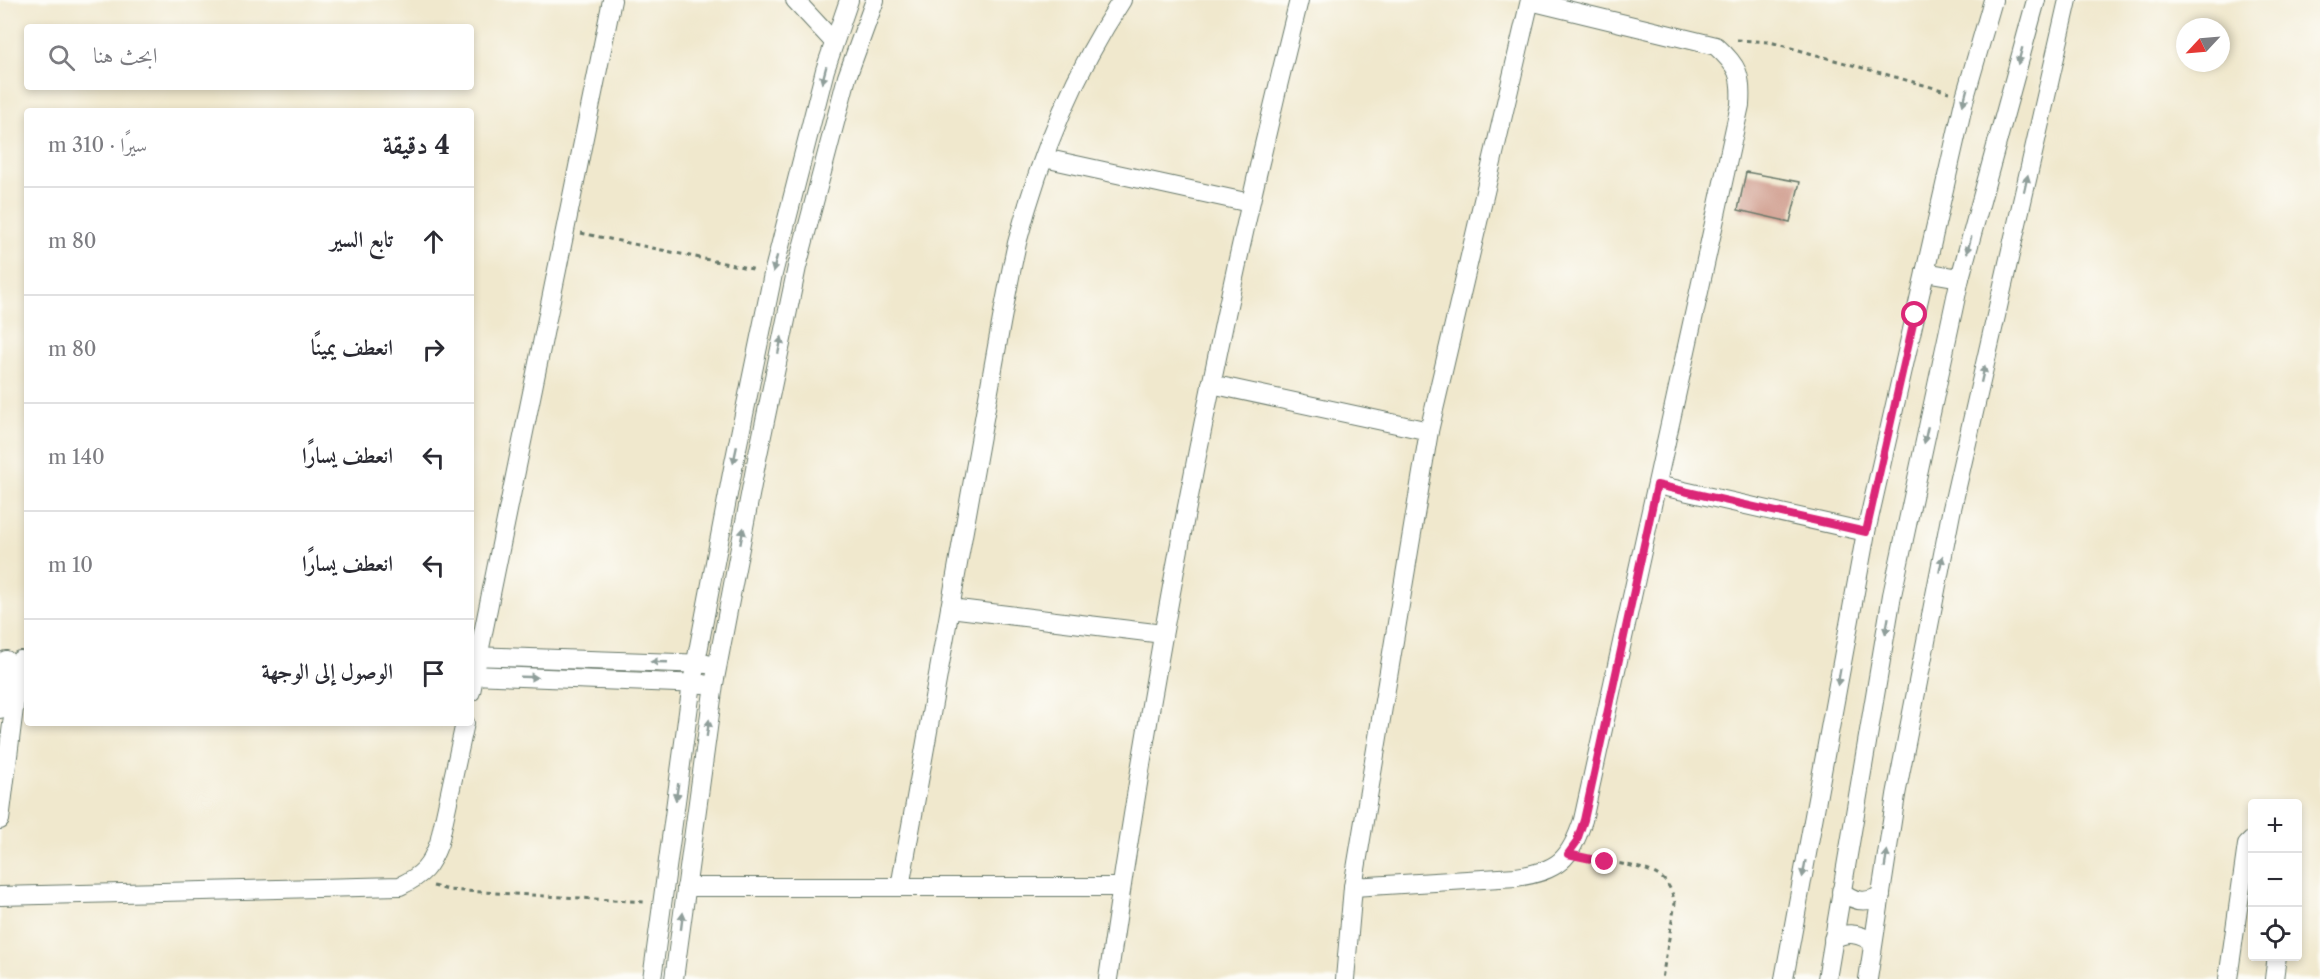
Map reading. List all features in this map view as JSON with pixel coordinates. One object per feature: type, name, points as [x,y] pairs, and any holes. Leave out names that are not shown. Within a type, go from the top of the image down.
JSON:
[{"type":"street","points":[[612,0],[475,656],[718,664]]},
{"type":"street","points":[[795,0],[833,41]]},
{"type":"street","points":[[652,979],[692,683],[734,463],[773,274],[833,41],[849,0]]},
{"type":"street","points":[[674,979],[714,684],[756,464],[797,267],[847,77],[875,0]]},
{"type":"street","points":[[900,887],[1017,243],[1044,158],[1073,88],[1122,0]]},
{"type":"street","points":[[1108,979],[1163,634],[1211,384],[1250,203],[1299,0]]},
{"type":"street","points":[[1784,979],[1866,532],[1965,97],[1993,0]]},
{"type":"street","points":[[1827,979],[1892,596],[1960,278],[2036,0]]},
{"type":"street","points":[[1868,979],[1896,795],[1951,513],[2068,0]]},
{"type":"street","points":[[1345,979],[1353,886],[1429,431],[1530,1],[1716,46],[1732,61],[1742,82],[1740,105],[1584,820],[1576,843],[1568,854],[1539,873],[1524,876],[1353,886]]},
{"type":"street","points":[[1044,158],[1250,203]]},
{"type":"street","points":[[1925,272],[1960,278]]},
{"type":"street","points":[[1211,384],[1429,431]]},
{"type":"street","points":[[1657,485],[1866,532]]},
{"type":"street","points":[[950,608],[1163,634]]},
{"type":"street","points":[[0,820],[13,660]]},
{"type":"street","points":[[0,709],[12,680]]},
{"type":"street","points":[[474,681],[714,684]]},
{"type":"street","points":[[0,896],[400,886],[418,877],[432,862],[440,843],[464,726]]},
{"type":"street","points":[[2228,979],[2248,844]]},
{"type":"street","points":[[686,887],[1121,887]]},
{"type":"street","points":[[1841,891],[1848,897],[1864,901],[1881,895]]},
{"type":"street","points":[[1833,939],[1841,934],[1858,934],[1873,943]]},
{"type":"street","points":[[2274,979],[2276,961]]},
{"type":"path","points":[[1716,46],[1733,41],[1770,42],[1965,97]]},
{"type":"path","points":[[565,230],[773,274]]},
{"type":"path","points":[[1568,854],[1642,869],[1665,880],[1672,891],[1675,903],[1662,979]]},
{"type":"path","points":[[418,877],[427,884],[448,890],[662,903]]},
{"type":"building","points":[[1746,172],[1800,182],[1790,222],[1738,210]]},
{"type":"route","points":[[1605,862],[1568,854],[1576,843],[1584,820],[1657,485],[1866,532],[1915,315]]}]
